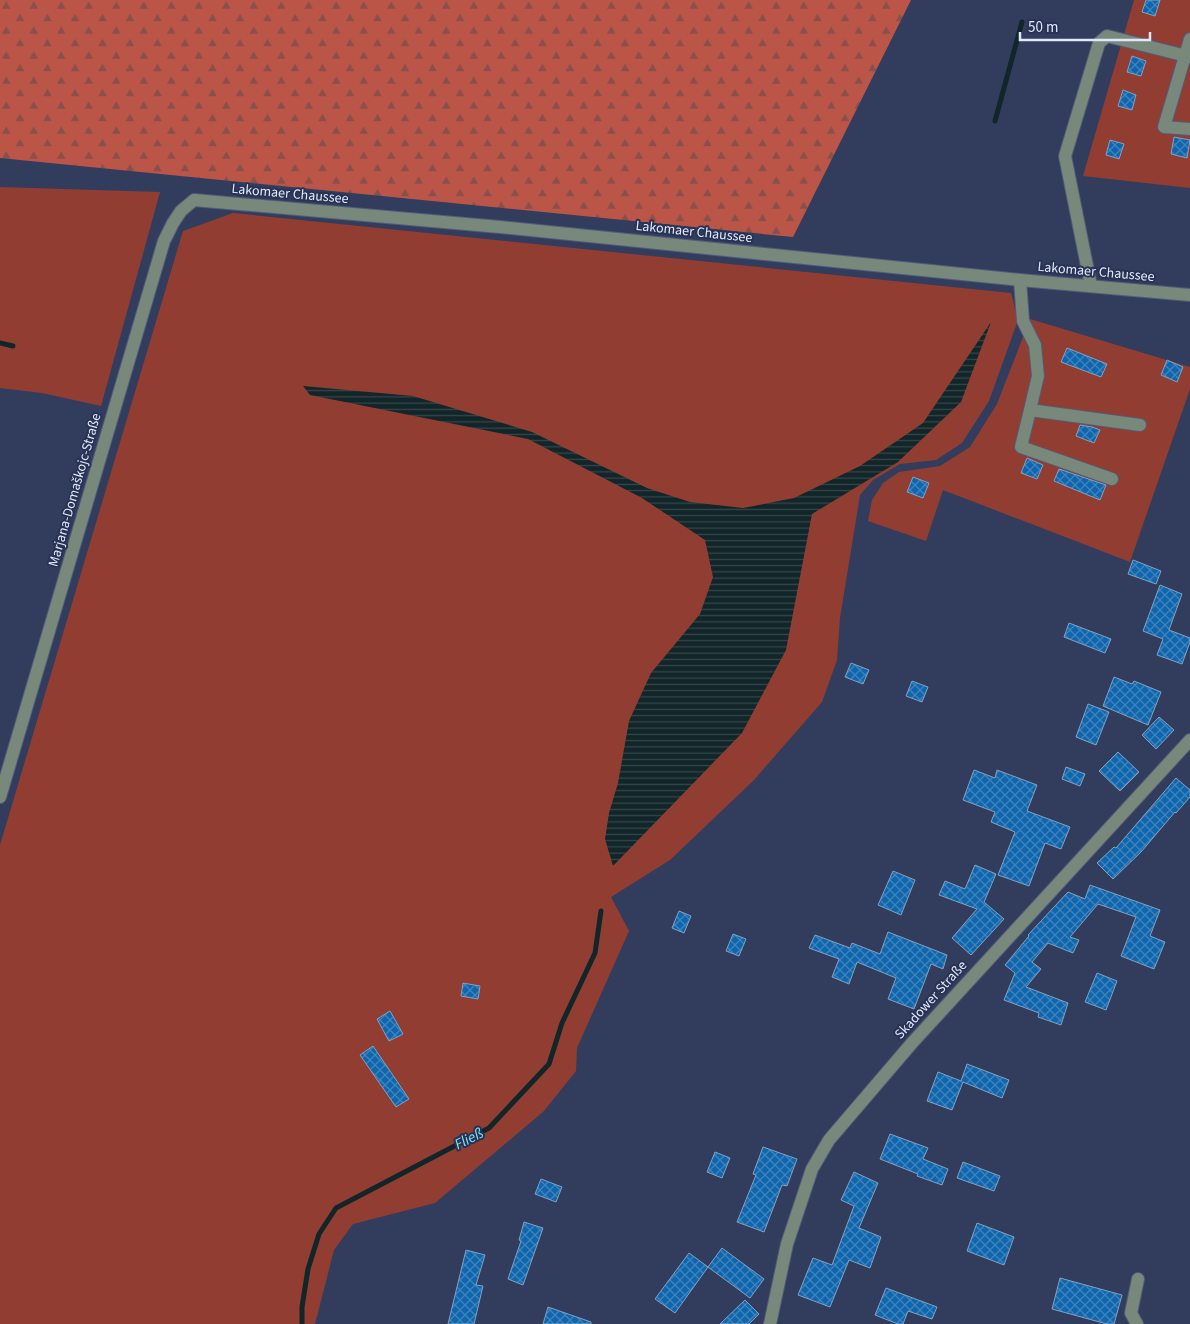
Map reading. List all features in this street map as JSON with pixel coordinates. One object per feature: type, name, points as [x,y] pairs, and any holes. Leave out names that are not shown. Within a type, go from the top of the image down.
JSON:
[{"type":"street","points":[[1092,286],[1065,156],[1099,43],[1107,36],[1188,56]]},
{"type":"street","points":[[1190,39],[1188,56],[1164,127],[1190,129]]},
{"type":"street","name":"Lakomaer Chaussee","points":[[194,200],[500,227],[1020,280],[1190,295]]},
{"type":"street","name":"Marjana-Domaškojc-Straße","points":[[0,797],[164,241],[181,211],[194,200]]},
{"type":"street","points":[[1020,280],[1023,321],[1035,345],[1038,376],[1021,447],[1112,479]]},
{"type":"street","points":[[1030,410],[1140,425]]},
{"type":"street","name":"Skadower Straße","points":[[770,1324],[787,1244],[812,1169],[830,1140],[912,1043],[1190,740]]},
{"type":"street","points":[[1137,1324],[1131,1313],[1138,1279]]},
{"type":"green space","points":[[0,0],[911,0],[793,237],[0,158]]},
{"type":"shaded area","points":[[1134,0],[1190,0],[1190,188],[1083,176]]},
{"type":"shaded area","points":[[0,187],[160,192],[101,406],[42,393],[0,388]]},
{"type":"shaded area","points":[[233,213],[1011,293],[1018,320],[989,401],[962,443],[936,460],[900,464],[873,480],[860,495],[840,618],[837,660],[822,702],[754,780],[670,860],[611,897],[629,931],[577,1048],[576,1071],[544,1111],[435,1203],[353,1224],[334,1250],[315,1324],[0,1324],[0,845],[183,231]]},
{"type":"shaded area","points":[[1030,319],[1190,367],[1190,389],[1130,562],[943,490],[926,541],[868,521],[872,500],[883,483],[899,472],[940,466],[970,447],[997,404]]},
{"type":"shaded area","points":[[991,322],[961,402],[898,462],[812,514],[786,650],[742,733],[613,866],[605,839],[609,813],[618,783],[629,721],[651,673],[700,614],[713,577],[705,540],[642,498],[528,439],[310,395],[303,386],[413,396],[532,432],[647,488],[690,502],[743,508],[794,498],[860,466],[923,423]]},
{"type":"building","points":[[1146,0],[1160,0],[1155,16],[1142,12]]},
{"type":"building","points":[[1132,56],[1146,61],[1141,76],[1127,72]]},
{"type":"building","points":[[1123,90],[1136,95],[1132,110],[1118,106]]},
{"type":"building","points":[[1174,137],[1190,140],[1187,158],[1171,154]]},
{"type":"building","points":[[1110,140],[1124,144],[1119,159],[1106,155]]},
{"type":"building","points":[[1067,348],[1107,364],[1101,377],[1061,362]]},
{"type":"building","points":[[1167,360],[1183,367],[1177,382],[1161,375]]},
{"type":"building","points":[[1080,425],[1100,430],[1094,443],[1076,436]]},
{"type":"building","points":[[1027,458],[1043,465],[1037,479],[1021,473]]},
{"type":"building","points":[[1059,469],[1106,485],[1100,500],[1054,481]]},
{"type":"building","points":[[913,477],[929,483],[923,498],[907,492]]},
{"type":"building","points":[[1133,560],[1161,571],[1156,584],[1128,574]]},
{"type":"building","points":[[1160,585],[1182,594],[1169,630],[1190,638],[1182,664],[1157,655],[1163,639],[1143,631]]},
{"type":"building","points":[[1069,623],[1111,639],[1105,653],[1064,637]]},
{"type":"building","points":[[851,663],[869,670],[863,684],[845,677]]},
{"type":"building","points":[[1114,677],[1132,684],[1134,681],[1161,692],[1148,725],[1103,706]]},
{"type":"building","points":[[912,681],[928,687],[922,702],[906,696]]},
{"type":"building","points":[[1088,704],[1109,712],[1096,745],[1076,737]]},
{"type":"building","points":[[1159,717],[1174,730],[1156,749],[1142,735]]},
{"type":"building","points":[[1118,752],[1139,772],[1120,791],[1099,771]]},
{"type":"building","points":[[1066,767],[1085,774],[1080,786],[1062,779]]},
{"type":"building","points":[[974,770],[995,778],[997,770],[1037,785],[1027,811],[1070,827],[1061,849],[1045,843],[1029,886],[998,875],[1015,832],[991,822],[995,812],[963,800]]},
{"type":"building","points":[[1176,778],[1190,790],[1190,797],[1141,852],[1113,879],[1097,863],[1114,847],[1116,848]]},
{"type":"building","points":[[975,865],[996,874],[984,902],[1004,919],[971,955],[952,938],[977,909],[939,895],[945,881],[965,889]]},
{"type":"building","points":[[893,871],[915,880],[901,915],[878,905]]},
{"type":"building","points":[[1090,885],[1160,910],[1150,936],[1165,942],[1154,969],[1121,956],[1136,917],[1098,904],[1070,937],[1079,940],[1073,953],[1048,943],[1032,962],[1041,969],[1026,987],[1068,1003],[1061,1025],[1038,1017],[1039,1013],[1004,1000],[1015,973],[1005,965],[1028,935],[1068,892],[1085,899]]},
{"type":"building","points":[[679,911],[691,916],[684,933],[672,928]]},
{"type":"building","points":[[888,932],[947,955],[943,969],[931,964],[914,1009],[888,999],[896,978],[857,962],[849,984],[832,977],[839,959],[809,948],[815,935],[850,948],[852,943],[880,954]]},
{"type":"building","points":[[733,934],[746,939],[739,956],[726,951]]},
{"type":"building","points":[[1097,973],[1117,981],[1106,1010],[1085,1002]]},
{"type":"building","points":[[463,983],[480,986],[478,999],[461,996]]},
{"type":"building","points":[[390,1011],[403,1034],[389,1041],[377,1019]]},
{"type":"building","points":[[373,1046],[409,1099],[396,1107],[360,1055]]},
{"type":"building","points":[[967,1064],[1009,1080],[1002,1098],[963,1082],[952,1110],[927,1101],[938,1072],[961,1081]]},
{"type":"building","points":[[890,1134],[928,1148],[923,1159],[948,1169],[942,1185],[880,1159]]},
{"type":"building","points":[[763,1147],[797,1159],[787,1186],[782,1185],[764,1232],[737,1222],[756,1175],[753,1174]]},
{"type":"building","points":[[715,1152],[730,1158],[722,1178],[707,1172]]},
{"type":"building","points":[[963,1162],[1000,1176],[994,1191],[957,1178]]},
{"type":"building","points":[[854,1172],[878,1183],[859,1228],[881,1237],[870,1268],[849,1260],[830,1307],[798,1295],[813,1258],[832,1265],[854,1206],[841,1200]]},
{"type":"building","points":[[541,1179],[562,1187],[556,1202],[535,1194]]},
{"type":"building","points":[[524,1222],[543,1228],[523,1285],[508,1279],[521,1241],[519,1240]]},
{"type":"building","points":[[977,1223],[1014,1237],[1004,1265],[967,1251]]},
{"type":"building","points":[[722,1248],[764,1279],[750,1298],[708,1267]]},
{"type":"building","points":[[466,1250],[485,1255],[476,1285],[483,1286],[474,1324],[448,1324]]},
{"type":"building","points":[[689,1253],[708,1267],[675,1313],[655,1299]]},
{"type":"building","points":[[1060,1278],[1122,1295],[1114,1324],[1107,1324],[1052,1309]]},
{"type":"building","points":[[886,1288],[937,1307],[932,1319],[908,1311],[903,1324],[898,1324],[875,1315]]},
{"type":"building","points":[[745,1300],[759,1314],[749,1324],[720,1324]]},
{"type":"building","points":[[548,1307],[591,1322],[591,1324],[543,1324]]},
{"type":"waterway","points":[[995,121],[1022,22]]},
{"type":"waterway","name":"Fließ","points":[[0,343],[13,346]]},
{"type":"waterway","name":"Fließ","points":[[302,1324],[302,1307],[308,1269],[319,1234],[336,1208],[489,1128],[549,1064],[562,1023],[595,953],[601,911]]}]
